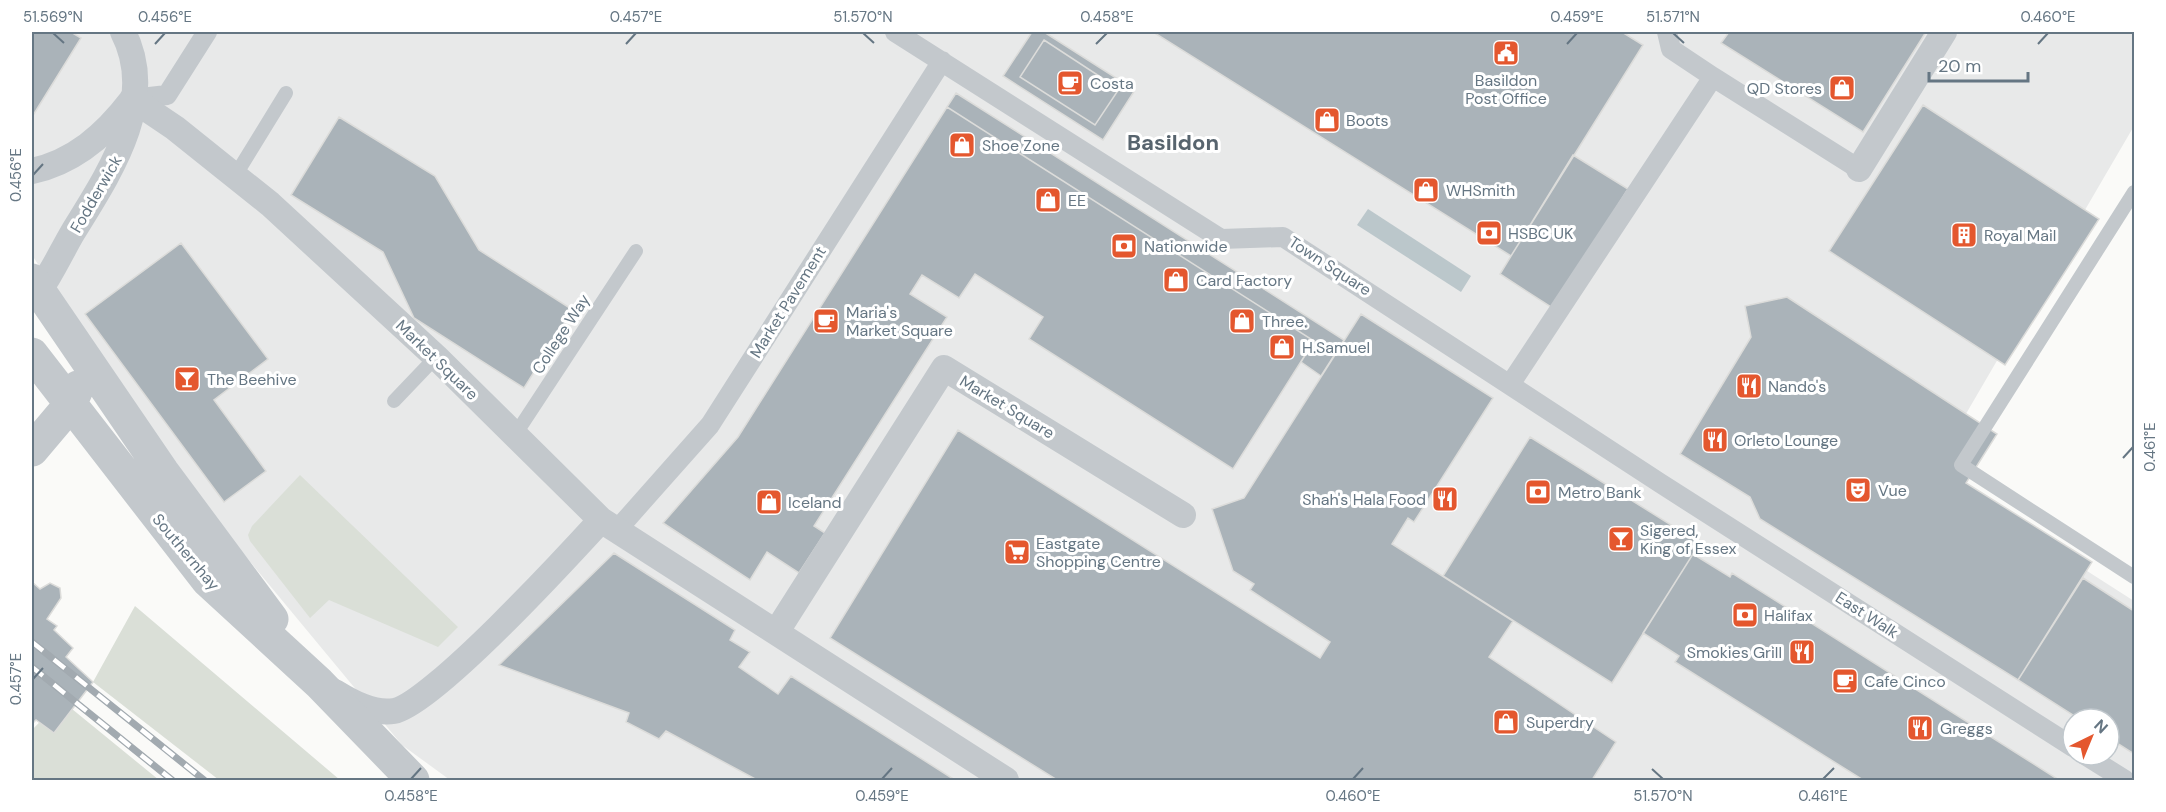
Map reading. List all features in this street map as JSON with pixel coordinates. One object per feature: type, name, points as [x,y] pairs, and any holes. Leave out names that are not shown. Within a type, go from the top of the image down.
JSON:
[{"type":"street","points":[[123,32],[135,68],[132,99],[167,95],[207,32]]},
{"type":"street","name":"Town Square","points":[[895,32],[1221,239],[1283,237],[1511,383],[1660,483]]},
{"type":"street","points":[[1666,32],[1671,49],[1860,169],[1944,32]]},
{"type":"street","name":"Market Pavement","points":[[319,683],[352,702],[378,712],[397,711],[417,700],[464,660],[609,526],[710,425],[942,61]]},
{"type":"street","points":[[1511,383],[1713,76]]},
{"type":"street","name":"Fodderwick","points":[[32,171],[70,158],[94,141],[114,124],[132,99]]},
{"type":"street","name":"Fodderwick","points":[[34,290],[111,172],[122,148],[132,99]]},
{"type":"street","name":"Market Square","points":[[132,99],[175,128],[287,219],[436,357],[609,526],[777,631],[1006,780]]},
{"type":"street","name":"Southernhay","points":[[34,290],[319,683]]},
{"type":"street","name":"Southernhay","points":[[70,405],[78,388],[80,373],[74,344]]},
{"type":"street","name":"Southernhay","points":[[32,354],[207,580],[319,683],[413,780]]},
{"type":"street","name":"Market Square","points":[[777,631],[944,368],[1183,515]]},
{"type":"street","points":[[32,450],[70,405],[81,399],[94,400],[121,412]]},
{"type":"street","name":"East Walk","points":[[1660,483],[2061,739]]},
{"type":"street","points":[[2104,767],[2125,780]]},
{"type":"lane","points":[[235,176],[286,93]]},
{"type":"lane","points":[[2134,192],[1961,465],[2134,577]]},
{"type":"lane","name":"College Way","points":[[515,435],[636,251]]},
{"type":"lane","points":[[394,401],[436,357]]},
{"type":"shaded area","points":[[32,32],[2134,32],[2134,126],[1932,472],[2134,601],[2134,780],[450,780],[402,745],[165,459],[32,255]]},
{"type":"shaded area","points":[[1368,209],[1471,276],[1461,292],[1357,225]]},
{"type":"shaded area","points":[[300,475],[458,627],[438,647],[329,600],[310,618],[250,541],[248,535],[252,526]]},
{"type":"shaded area","points":[[135,606],[340,780],[219,780],[93,682]]},
{"type":"shaded area","points":[[61,700],[159,780],[32,780],[32,730]]},
{"type":"building","points":[[32,32],[71,32],[81,38],[32,117]]},
{"type":"building","points":[[1032,32],[1044,32],[1135,90],[1103,140],[1003,76]],"holes":[[[1044,40],[1119,89],[1095,125],[1020,77]]]},
{"type":"building","points":[[1153,32],[1622,32],[1643,45],[1511,256]]},
{"type":"building","name":"QD Stores","points":[[1729,32],[1926,32],[1863,132],[1721,43]]},
{"type":"building","name":"Costa","points":[[1044,40],[1119,89],[1095,125],[1020,77]]},
{"type":"building","points":[[956,93],[1344,340],[1321,376],[1301,362],[1314,341],[947,107]]},
{"type":"building","name":"Royal Mail","points":[[1923,105],[2099,219],[2005,365],[1829,251]]},
{"type":"building","points":[[947,107],[1314,341],[1233,469],[1029,339],[1043,317],[975,274],[959,298],[922,275],[910,294],[947,317],[814,526],[825,533],[799,573],[767,552],[750,580],[663,523],[738,437]]},
{"type":"building","points":[[339,117],[435,176],[479,250],[573,310],[524,388],[414,318],[383,252],[291,195]]},
{"type":"building","points":[[1573,155],[1628,189],[1554,309],[1500,274]]},
{"type":"building","name":"The Beehive","points":[[181,243],[268,359],[214,400],[266,471],[224,502],[85,314]]},
{"type":"building","name":"Vue","points":[[1787,297],[1997,434],[1966,483],[2092,562],[2018,680],[1760,519],[1750,497],[1680,454],[1751,337],[1745,306]]},
{"type":"building","name":"Eastgate Shopping Centre","points":[[1361,314],[1493,398],[1414,522],[1408,518],[1392,544],[1513,621],[1489,657],[1616,742],[1592,780],[1057,780],[830,638],[958,430],[1320,658],[1330,642],[1250,590],[1254,584],[1233,571],[1212,509],[1244,498]]},
{"type":"building","points":[[1530,437],[1700,543],[1612,683],[1443,576]]},
{"type":"building","points":[[614,553],[735,630],[730,640],[750,652],[739,667],[778,694],[791,676],[955,780],[757,780],[666,731],[659,739],[626,722],[629,713],[499,665]]},
{"type":"building","points":[[1693,554],[1730,577],[1732,573],[2059,780],[1863,780],[1675,662],[1679,656],[1643,633]]},
{"type":"building","points":[[2083,578],[2134,611],[2134,754],[2121,746],[2121,707],[2061,707],[2018,680]]},
{"type":"building","points":[[32,582],[40,589],[50,583],[60,588],[61,598],[47,619],[57,626],[54,630],[73,648],[66,657],[93,682],[54,733],[36,720],[32,724]]},
{"type":"railway","points":[[32,642],[204,780]]},
{"type":"railway","points":[[32,667],[172,780]]},
{"type":"place","name":"Basildon Post Office","points":[[1506,53]]},
{"type":"place","name":"Costa","points":[[1070,83]]},
{"type":"place","name":"QD Stores","points":[[1842,88]]},
{"type":"place","name":"Boots","points":[[1327,120]]},
{"type":"place","name":"Shoe Zone","points":[[962,145]]},
{"type":"place","name":"WHSmith","points":[[1426,190]]},
{"type":"place","name":"EE","points":[[1048,200]]},
{"type":"place","name":"HSBC UK","points":[[1489,233]]},
{"type":"place","name":"Royal Mail","points":[[1964,235]]},
{"type":"place","name":"Nationwide","points":[[1124,246]]},
{"type":"place","name":"Card Factory","points":[[1176,280]]},
{"type":"place","name":"Maria's Market Square","points":[[826,321]]},
{"type":"place","name":"Three.","points":[[1242,321]]},
{"type":"place","name":"H.Samuel","points":[[1282,347]]},
{"type":"place","name":"The Beehive","points":[[187,379]]},
{"type":"place","name":"Nando's","points":[[1749,386]]},
{"type":"place","name":"Orleto Lounge","points":[[1715,440]]},
{"type":"place","name":"Vue","points":[[1858,490]]},
{"type":"place","name":"Metro Bank","points":[[1538,492]]},
{"type":"place","name":"Shah's Hala Food","points":[[1445,499]]},
{"type":"place","name":"Iceland","points":[[769,502]]},
{"type":"place","name":"Sigered, King of Essex","points":[[1621,539]]},
{"type":"place","name":"Eastgate Shopping Centre","points":[[1017,552]]},
{"type":"place","name":"Halifax","points":[[1745,615]]},
{"type":"place","name":"Smokies Grill","points":[[1802,652]]},
{"type":"place","name":"Cafe Cinco","points":[[1845,681]]},
{"type":"place","name":"Superdry","points":[[1506,722]]},
{"type":"place","name":"Greggs","points":[[1920,728]]},
{"type":"district","name":"Basildon","points":[[1173,142]]}]
